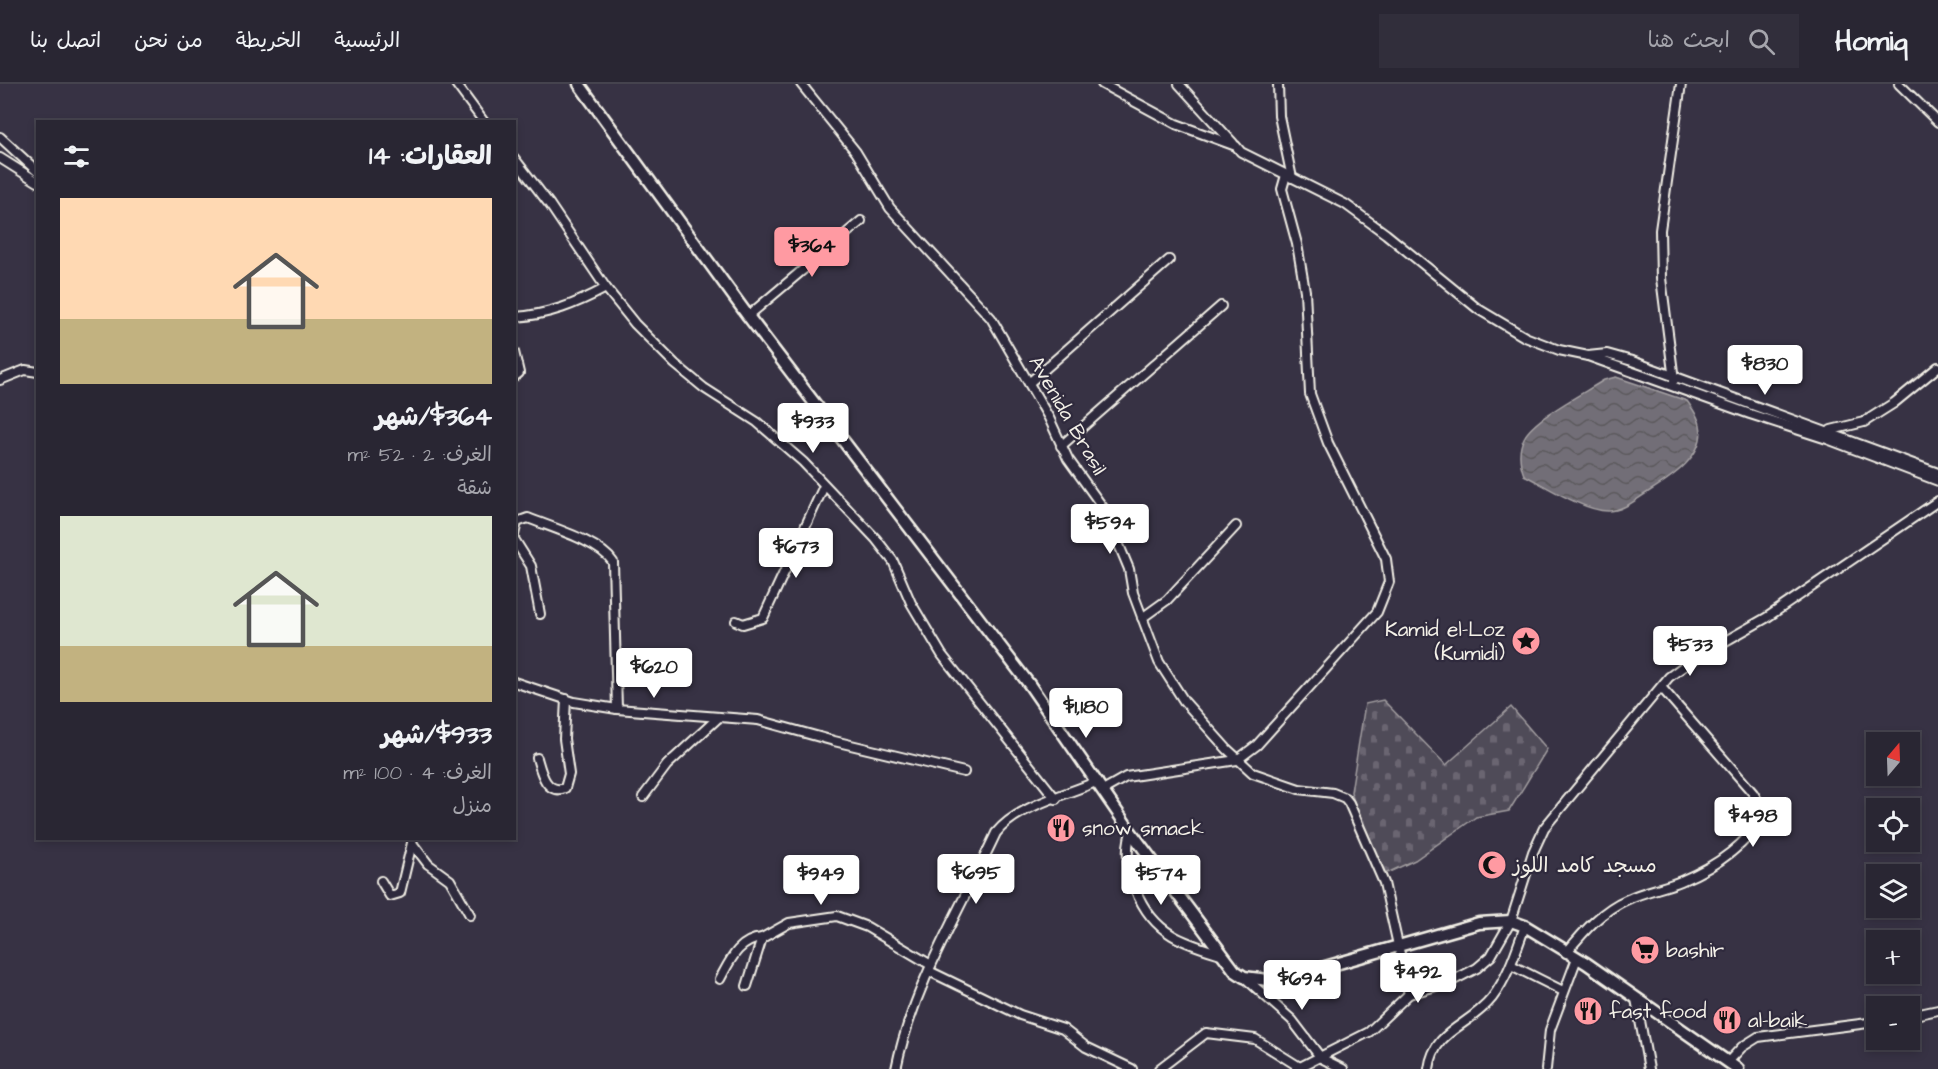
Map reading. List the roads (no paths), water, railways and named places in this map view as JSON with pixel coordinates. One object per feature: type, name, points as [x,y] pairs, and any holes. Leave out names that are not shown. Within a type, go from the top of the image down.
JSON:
[{"type":"main road","points":[[579,84],[748,316],[940,564],[1221,954],[1244,977],[1276,981],[1479,923],[1511,921],[1525,926],[1577,958],[1738,1069]]},
{"type":"street","points":[[456,84],[483,120]]},
{"type":"street","name":"Avenida Brasil","points":[[801,84],[856,152],[890,208],[991,318],[1029,383],[1061,446],[1104,509],[1129,569],[1142,618],[1159,662],[1184,700],[1237,760],[1253,774],[1273,782],[1318,793],[1333,793],[1345,798],[1384,883],[1409,994]]},
{"type":"street","points":[[1102,84],[1176,124],[1236,146]]},
{"type":"street","points":[[1179,84],[1241,152],[1345,204],[1504,326],[1539,343],[1588,356],[1887,460],[1938,481]]},
{"type":"street","points":[[896,1069],[909,1022],[930,968],[996,833],[1006,820],[1025,809],[1125,777],[1237,760],[1257,745],[1377,612],[1389,582],[1386,559],[1337,464],[1310,394],[1304,283],[1297,244],[1282,189],[1289,177],[1279,116],[1278,84]]},
{"type":"street","points":[[1673,386],[1675,376],[1661,278],[1660,230],[1681,84]]},
{"type":"street","points":[[1899,84],[1938,122]]},
{"type":"street","points":[[0,136],[36,170]]},
{"type":"street","points":[[0,158],[36,181]]},
{"type":"street","points":[[516,161],[550,205],[606,288],[635,324],[675,364],[704,388],[757,422],[803,462],[876,539],[893,561],[911,603],[942,655],[1056,799]]},
{"type":"street","points":[[748,316],[861,221]]},
{"type":"street","points":[[1029,383],[1169,260]]},
{"type":"street","points":[[516,317],[546,314],[570,307],[606,288]]},
{"type":"street","points":[[1061,446],[1221,306]]},
{"type":"street","points":[[1588,356],[1603,353],[1614,355],[1829,431],[1938,473]]},
{"type":"street","points":[[516,358],[520,369],[516,375]]},
{"type":"street","points":[[1829,431],[1864,422],[1894,403],[1938,367]]},
{"type":"street","points":[[0,380],[25,370],[36,372]]},
{"type":"street","points":[[1750,414],[1753,406]]},
{"type":"street","points":[[736,621],[743,624],[764,618],[824,486]]},
{"type":"street","points":[[1159,1069],[1206,1033],[1255,1040],[1297,1068],[1322,1058],[1332,1049],[1369,1032],[1409,994],[1450,982],[1478,968],[1495,951],[1511,921],[1533,852],[1544,828],[1661,687],[1692,660],[1766,618],[1938,501]]},
{"type":"street","points":[[516,530],[518,522],[528,518],[591,544],[605,552],[613,562],[617,709]]},
{"type":"street","points":[[1142,618],[1167,600],[1236,526]]},
{"type":"street","points":[[516,540],[531,566],[540,614]]},
{"type":"street","points":[[516,683],[566,699],[617,709],[782,724],[834,741],[964,772]]},
{"type":"street","points":[[1566,953],[1588,926],[1613,907],[1628,899],[1680,882],[1715,865],[1755,827],[1763,816],[1760,805],[1753,794],[1661,687]]},
{"type":"street","points":[[537,758],[548,785],[555,789],[565,788],[569,774],[564,739],[566,699]]},
{"type":"street","points":[[643,797],[667,765],[719,717]]},
{"type":"street","points":[[1131,832],[1127,847],[1130,875],[1154,920],[1172,935],[1221,954]]},
{"type":"street","points":[[381,881],[390,896],[400,893],[412,841]]},
{"type":"street","points":[[412,841],[428,864],[450,880],[470,915]]},
{"type":"street","points":[[720,979],[739,948],[750,940],[762,938],[789,924],[837,916],[867,927],[930,968],[1020,1015],[1063,1029],[1086,1047],[1132,1069]]},
{"type":"street","points":[[1429,1069],[1433,1050],[1440,1040],[1486,1004],[1511,965],[1525,926]]},
{"type":"street","points":[[747,986],[762,938]]},
{"type":"street","points":[[1546,1069],[1547,1039],[1577,958]]},
{"type":"street","points":[[1511,965],[1563,991]]},
{"type":"street","points":[[1244,977],[1292,1020],[1322,1058],[1343,1069]]},
{"type":"street","points":[[1636,999],[1649,1069]]},
{"type":"street","points":[[1920,1014],[1938,1010]]},
{"type":"street","points":[[1728,1062],[1742,1047],[1758,1037],[1866,1023]]},
{"type":"water","points":[[1616,377],[1687,401],[1698,419],[1701,437],[1691,457],[1683,466],[1664,482],[1632,502],[1608,511],[1577,503],[1524,475],[1520,452],[1529,430],[1548,414],[1604,380]]},
{"type":"place","name":"Kamid el-Loz (Kumidi)","points":[[1526,641]]},
{"type":"place","name":"snow smack","points":[[1061,828]]},
{"type":"place","name":"مسجد كامد اللوز","points":[[1492,865]]},
{"type":"place","name":"bashir","points":[[1645,950]]},
{"type":"place","name":"fast food","points":[[1588,1011]]},
{"type":"place","name":"al-baik","points":[[1727,1020]]}]
